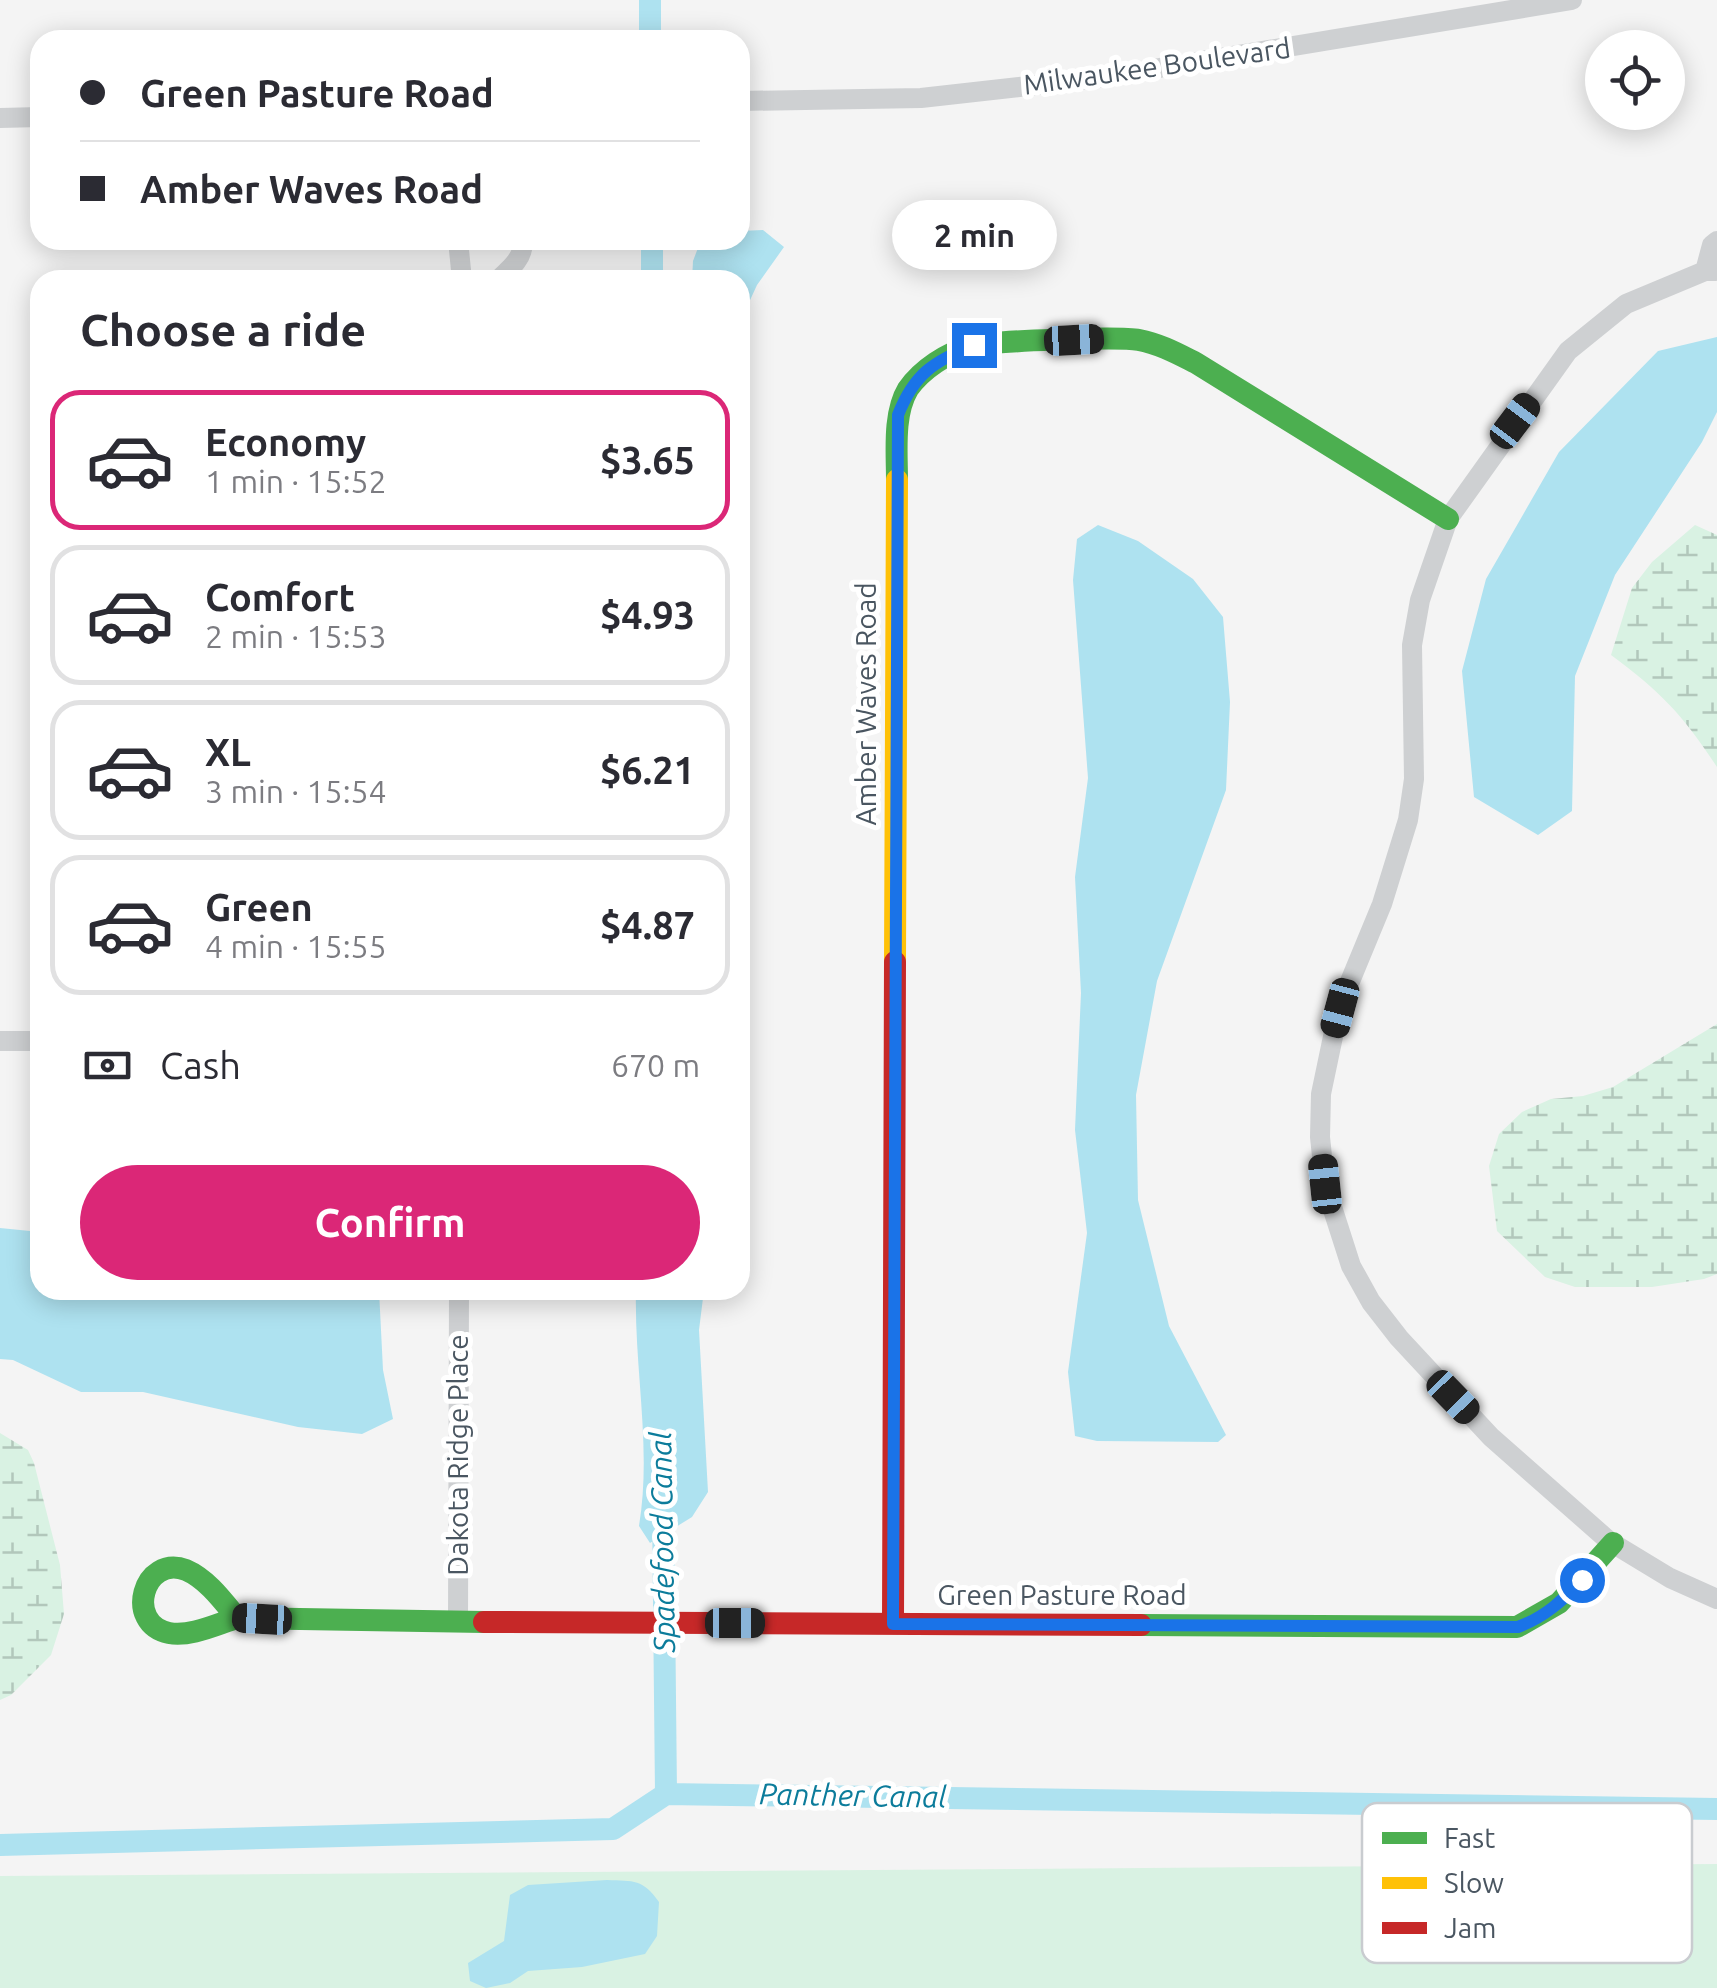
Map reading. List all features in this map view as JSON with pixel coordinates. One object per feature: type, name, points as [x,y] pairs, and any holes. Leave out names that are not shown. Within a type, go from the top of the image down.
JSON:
[{"type":"street","name":"Milwaukee Boulevard","points":[[750,101],[920,98],[1099,78],[1572,0]]},
{"type":"street","points":[[0,118],[30,118]]},
{"type":"street","points":[[1717,241],[1712,245],[1711,271],[1626,304],[1568,351],[1448,520],[1430,564],[1412,644],[1414,778],[1408,820],[1382,904],[1340,1008],[1321,1094],[1320,1137],[1325,1184],[1352,1266],[1370,1302],[1399,1338],[1491,1437],[1613,1543],[1670,1578],[1717,1599]]},
{"type":"street","name":"Amber Waves Road","points":[[893,1624],[896,456],[898,415],[908,391],[923,372],[946,356],[974,345],[1136,339],[1165,346],[1196,363],[1448,520]]},
{"type":"street","points":[[0,1041],[30,1041]]},
{"type":"street","name":"Dakota Ridge Place","points":[[458,1621],[459,1300]]},
{"type":"street","name":"Green Pasture Road","points":[[238,1618],[1518,1627],[1554,1608],[1613,1543]]},
{"type":"green space","points":[[1695,525],[1717,535],[1717,767],[1670,705],[1611,655],[1632,588],[1652,562]]},
{"type":"green space","points":[[1717,1024],[1717,1274],[1652,1287],[1575,1287],[1545,1277],[1497,1231],[1489,1166],[1499,1134],[1522,1112],[1551,1099],[1583,1096],[1613,1087]]},
{"type":"green space","points":[[0,1433],[28,1450],[34,1463],[60,1565],[64,1614],[51,1655],[11,1695],[0,1700]]},
{"type":"green space","points":[[1692,1864],[1717,1864],[1717,1988],[0,1988],[0,1876],[1362,1866],[1362,1963],[1692,1963]]},
{"type":"water","points":[[763,230],[784,247],[750,300],[750,270],[693,270],[697,250],[750,250],[750,231]]},
{"type":"water","points":[[1717,337],[1717,412],[1702,442],[1615,575],[1575,676],[1572,811],[1538,835],[1474,797],[1462,671],[1486,579],[1559,452],[1658,351]]},
{"type":"water","points":[[1098,525],[1138,541],[1193,579],[1223,617],[1230,702],[1226,790],[1157,981],[1136,1095],[1138,1200],[1169,1326],[1226,1435],[1218,1442],[1097,1441],[1075,1436],[1068,1372],[1087,1233],[1075,1130],[1081,993],[1075,877],[1088,778],[1073,580],[1077,539]]},
{"type":"water","points":[[0,1228],[30,1231],[30,1300],[380,1300],[383,1370],[393,1419],[362,1434],[298,1427],[143,1392],[81,1392],[13,1360],[0,1359]]},
{"type":"water","points":[[636,1300],[703,1300],[699,1330],[708,1492],[692,1517],[650,1543],[639,1526],[644,1467]]},
{"type":"water","points":[[607,1880],[637,1883],[659,1902],[657,1936],[645,1954],[582,1967],[528,1971],[510,1983],[486,1988],[470,1981],[468,1963],[504,1941],[510,1895],[528,1885]]},
{"type":"waterway","name":"Spadefood Canal","points":[[650,0],[650,30]]},
{"type":"waterway","name":"Spadefood Canal","points":[[652,250],[652,270]]},
{"type":"waterway","name":"Spadefood Canal","points":[[663,1507],[666,1794]]},
{"type":"waterway","name":"Panther Canal","points":[[0,1845],[613,1829],[666,1794],[1362,1804]]},
{"type":"waterway","name":"Panther Canal","points":[[1692,1809],[1717,1809]]},
{"type":"traffic: fast","points":[[897,480],[897,433],[903,399],[920,375],[944,357],[983,344],[1127,339],[1154,344],[1196,363],[1448,519]]},
{"type":"traffic: fast","points":[[1141,1625],[1517,1627],[1559,1603],[1613,1543]]},
{"type":"traffic: fast","points":[[237,1618],[195,1632],[169,1633],[155,1627],[147,1617],[144,1592],[159,1572],[171,1568],[186,1570],[201,1579],[237,1618],[484,1622]]},
{"type":"traffic: slow","points":[[895,962],[897,480]]},
{"type":"traffic: jam","points":[[893,1624],[895,962]]},
{"type":"traffic: jam","points":[[484,1622],[1141,1625]]},
{"type":"route","points":[[974,345],[946,356],[923,372],[908,391],[898,415],[893,1624],[1518,1627],[1554,1608],[1582,1580]]}]
